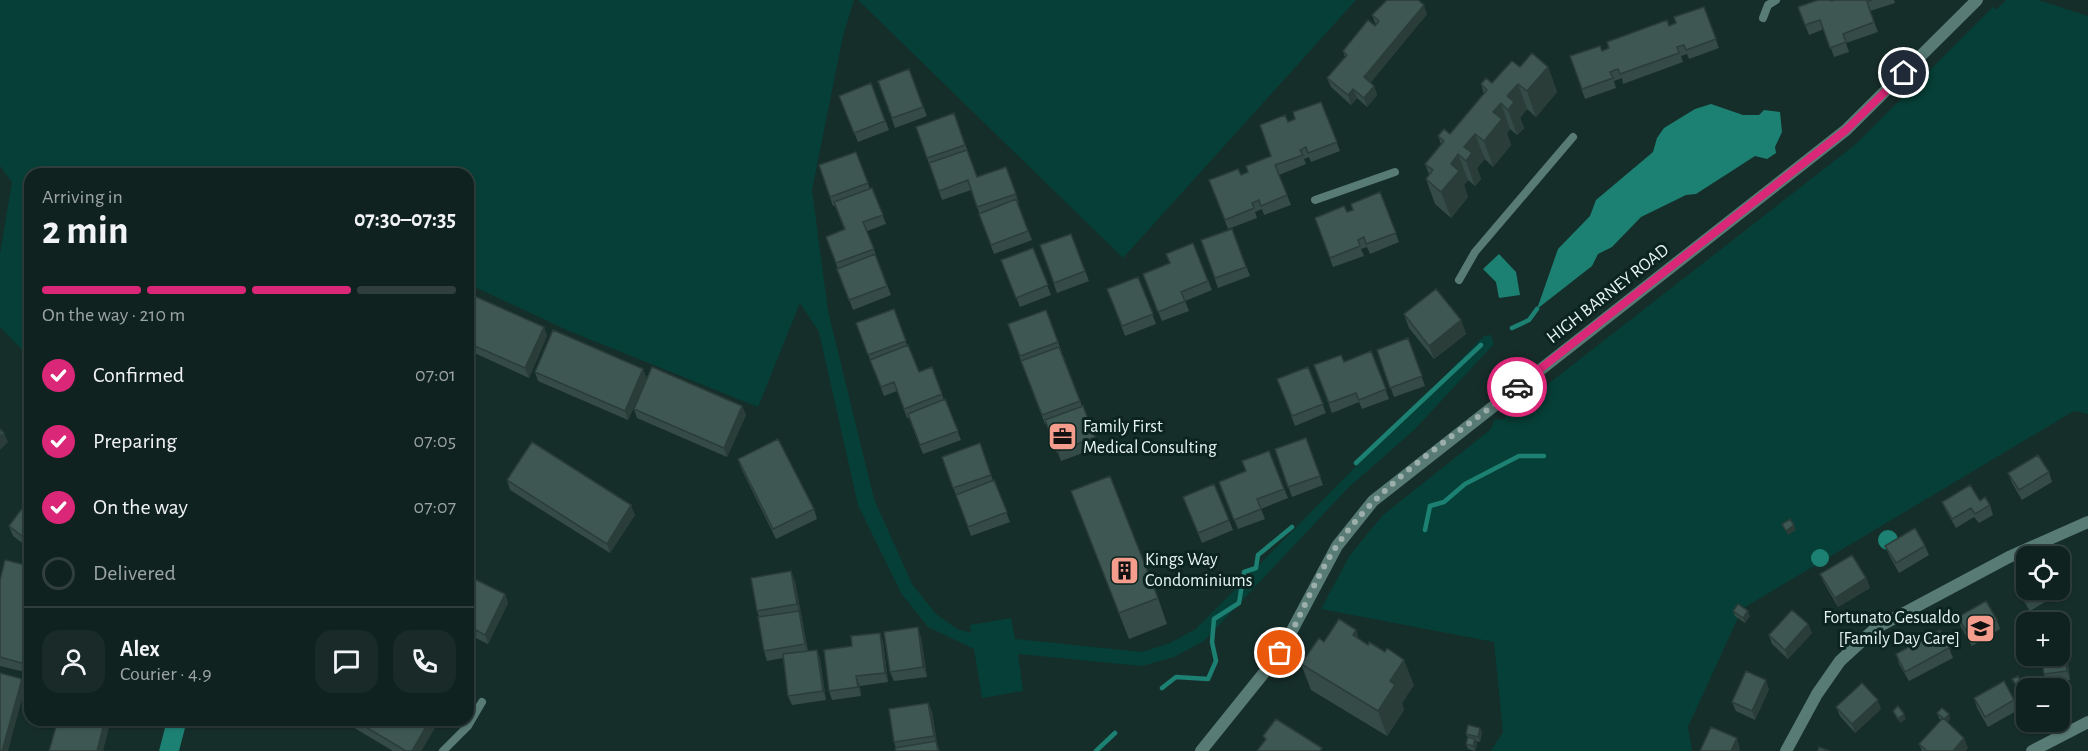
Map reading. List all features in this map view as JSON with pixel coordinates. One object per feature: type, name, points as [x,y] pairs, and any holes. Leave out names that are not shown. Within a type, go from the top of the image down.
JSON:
[{"type":"street","name":"HIGH BARNEY ROAD","points":[[1201,751],[1280,653],[1337,546],[1373,501],[1846,130],[1977,0]]},
{"type":"street","points":[[1786,751],[1817,694],[1840,661],[1876,628],[2009,557],[2088,522]]},
{"type":"street","points":[[2032,751],[2088,722]]},
{"type":"lane","points":[[1763,18],[1767,5],[1776,0]]},
{"type":"lane","points":[[1459,280],[1475,252],[1573,137]]},
{"type":"lane","points":[[1316,200],[1395,172]]},
{"type":"lane","points":[[474,714],[482,702]]},
{"type":"lane","points":[[443,751],[458,739],[466,726]]},
{"type":"shaded area","points":[[0,0],[854,0],[843,36],[812,190],[828,311],[874,499],[912,584],[936,614],[957,629],[971,633],[970,625],[1011,618],[1015,639],[1142,652],[1170,643],[1196,629],[1484,336],[1491,335],[1494,344],[1414,430],[1348,488],[1204,641],[1174,657],[1142,666],[1018,654],[1023,691],[982,698],[974,649],[928,627],[901,593],[858,505],[819,332],[800,303],[758,407],[569,331],[474,287],[474,168],[24,168],[24,352],[0,327],[0,254],[12,182],[0,166]]},
{"type":"shaded area","points":[[858,0],[1356,0],[1123,258]]},
{"type":"shaded area","points":[[2006,0],[2038,0],[2088,16],[2088,414],[2074,411],[1742,609],[1688,727],[1692,751],[1491,751],[1503,732],[1494,642],[1321,609],[1350,555],[1383,515],[1490,430],[1495,419],[1502,420],[1856,144],[1993,7],[1996,10]]},
{"type":"shaded area","points":[[1711,104],[1743,115],[1759,115],[1764,110],[1780,112],[1782,132],[1775,147],[1776,153],[1767,159],[1755,156],[1696,194],[1686,195],[1641,217],[1612,247],[1598,254],[1592,266],[1537,309],[1558,249],[1590,216],[1596,200],[1653,152],[1657,138],[1664,128],[1695,109]]},
{"type":"shaded area","points":[[1499,254],[1516,272],[1520,295],[1499,298],[1496,282],[1483,269]]},
{"type":"shaded area","points":[[1888,530],[1895,533],[1898,540],[1895,547],[1888,550],[1881,547],[1878,540],[1881,533]]},
{"type":"shaded area","points":[[1820,549],[1826,552],[1829,558],[1826,564],[1820,567],[1814,564],[1811,558],[1814,552]]},
{"type":"shaded area","points":[[165,726],[185,728],[179,751],[159,751]]},
{"type":"building","points":[[1387,0],[1418,0],[1424,5],[1364,77],[1374,86],[1364,98],[1353,89],[1348,95],[1327,78],[1347,55],[1343,51],[1368,20],[1375,26],[1379,21],[1372,15]]},
{"type":"building","points":[[1818,0],[1872,0],[1867,2],[1874,22],[1843,34],[1846,42],[1830,48],[1820,20],[1805,25],[1798,7]]},
{"type":"building","points":[[1704,7],[1716,39],[1686,50],[1684,45],[1677,47],[1679,53],[1620,74],[1618,69],[1610,72],[1613,78],[1582,89],[1570,56],[1600,46],[1602,51],[1609,48],[1607,42],[1667,20],[1669,26],[1676,23],[1674,17]]},
{"type":"building","points":[[1532,53],[1548,67],[1527,91],[1518,84],[1507,96],[1514,102],[1508,110],[1501,103],[1493,112],[1502,119],[1484,141],[1475,134],[1464,147],[1472,153],[1466,161],[1458,154],[1451,164],[1459,171],[1441,192],[1426,179],[1433,170],[1425,164],[1444,141],[1438,136],[1444,129],[1450,134],[1487,90],[1481,84],[1486,78],[1492,83],[1512,61],[1520,67]]},
{"type":"building","points":[[909,69],[923,107],[892,118],[878,81]]},
{"type":"building","points":[[871,83],[885,121],[854,133],[839,96]]},
{"type":"building","points":[[1321,102],[1337,142],[1308,153],[1306,147],[1300,150],[1303,155],[1275,165],[1287,195],[1261,206],[1259,200],[1252,203],[1254,208],[1225,220],[1209,180],[1238,169],[1241,175],[1248,172],[1246,166],[1271,156],[1260,125],[1285,115],[1288,122],[1295,119],[1293,112]]},
{"type":"building","points":[[954,113],[965,145],[927,158],[916,127]]},
{"type":"building","points":[[967,150],[977,177],[1006,167],[1016,194],[977,207],[968,180],[939,191],[929,163]]},
{"type":"building","points":[[856,152],[868,183],[830,197],[819,165]]},
{"type":"building","points":[[872,188],[883,215],[863,222],[874,249],[836,263],[826,237],[845,229],[834,202]]},
{"type":"building","points":[[1380,192],[1396,233],[1366,244],[1364,237],[1358,240],[1360,246],[1330,258],[1315,218],[1344,206],[1347,212],[1353,210],[1351,204]]},
{"type":"building","points":[[1016,199],[1028,231],[991,245],[979,214]]},
{"type":"building","points":[[1232,229],[1246,267],[1215,278],[1201,240]]},
{"type":"building","points":[[1071,234],[1085,271],[1054,283],[1040,245]]},
{"type":"building","points":[[1193,243],[1208,281],[1181,292],[1185,301],[1158,312],[1143,274],[1170,263],[1166,254]]},
{"type":"building","points":[[1033,248],[1048,285],[1016,298],[1001,260]]},
{"type":"building","points":[[875,254],[887,286],[849,300],[837,269]]},
{"type":"building","points":[[1138,277],[1153,314],[1122,326],[1107,289]]},
{"type":"building","points":[[1436,289],[1461,320],[1429,346],[1404,314]]},
{"type":"building","points":[[474,296],[544,327],[525,368],[474,346]]},
{"type":"building","points":[[894,309],[906,341],[868,355],[856,323]]},
{"type":"building","points":[[1046,310],[1058,342],[1020,356],[1008,324]]},
{"type":"building","points":[[553,330],[643,369],[625,411],[535,372]]},
{"type":"building","points":[[1408,338],[1422,376],[1390,388],[1377,350]]},
{"type":"building","points":[[908,345],[919,372],[932,367],[942,394],[904,409],[894,382],[881,387],[870,360]]},
{"type":"building","points":[[1059,347],[1080,401],[1042,415],[1021,361]]},
{"type":"building","points":[[1371,351],[1386,389],[1359,400],[1356,393],[1329,403],[1314,365],[1341,355],[1344,362]]},
{"type":"building","points":[[652,367],[742,406],[724,448],[634,409]]},
{"type":"building","points":[[1308,367],[1323,404],[1292,416],[1277,379]]},
{"type":"building","points":[[945,399],[958,431],[920,445],[908,414]]},
{"type":"building","points":[[1083,406],[1095,437],[1057,452],[1045,420]]},
{"type":"building","points":[[1306,438],[1320,476],[1288,487],[1275,449]]},
{"type":"building","points":[[778,439],[814,509],[773,529],[738,459]]},
{"type":"building","points":[[532,442],[631,505],[607,544],[507,480]]},
{"type":"building","points":[[980,443],[991,475],[953,488],[942,457]]},
{"type":"building","points":[[1269,451],[1284,489],[1257,499],[1261,509],[1234,520],[1219,482],[1246,471],[1242,461]]},
{"type":"building","points":[[2038,455],[2049,472],[2019,490],[2008,473]]},
{"type":"building","name":"Kings Way Condominiums","points":[[1110,476],[1158,598],[1119,613],[1071,491]]},
{"type":"building","points":[[994,480],[1007,512],[968,527],[956,495]]},
{"type":"building","points":[[1214,484],[1229,520],[1198,533],[1183,497]]},
{"type":"building","points":[[1970,485],[1980,501],[1985,497],[1990,505],[1975,514],[1971,508],[1952,519],[1942,502]]},
{"type":"building","points":[[24,506],[24,537],[9,526]]},
{"type":"building","points":[[1790,519],[1794,525],[1786,531],[1782,524]]},
{"type":"building","points":[[1915,528],[1925,546],[1896,563],[1885,546]]},
{"type":"building","points":[[1852,555],[1866,578],[1835,598],[1820,574]]},
{"type":"building","points":[[5,560],[24,565],[24,664],[0,657],[0,580]]},
{"type":"building","points":[[791,571],[797,604],[757,611],[751,578]]},
{"type":"building","points":[[474,579],[505,594],[485,635],[474,629]]},
{"type":"building","points":[[1986,601],[1997,620],[1969,636],[1958,617]]},
{"type":"building","points":[[1738,604],[1748,611],[1743,618],[1733,611]]},
{"type":"building","points":[[1792,610],[1808,624],[1785,650],[1769,635]]},
{"type":"building","points":[[799,611],[805,644],[764,651],[758,617]]},
{"type":"building","points":[[1339,619],[1356,630],[1353,635],[1368,645],[1369,642],[1385,652],[1387,648],[1404,660],[1390,681],[1395,685],[1378,711],[1301,664],[1319,638],[1324,642]]},
{"type":"building","points":[[918,627],[923,667],[890,672],[884,632]]},
{"type":"building","points":[[1940,630],[1949,648],[1905,672],[1896,654]]},
{"type":"building","points":[[880,633],[885,673],[856,676],[858,687],[829,691],[824,650],[852,646],[851,636]]},
{"type":"building","points":[[817,650],[823,691],[788,696],[783,654]]},
{"type":"building","points":[[2043,666],[2066,666],[2067,671],[2044,674]]},
{"type":"building","points":[[1746,671],[1766,680],[1752,711],[1732,702]]},
{"type":"building","points":[[0,673],[22,679],[2,751],[0,751]]},
{"type":"building","points":[[2004,681],[2014,700],[1985,717],[1974,698]]},
{"type":"building","points":[[1862,683],[1878,700],[1852,724],[1836,707]]},
{"type":"building","points":[[928,703],[934,736],[894,742],[889,709]]},
{"type":"building","points":[[1898,706],[1904,714],[1898,719],[1893,711]]},
{"type":"building","points":[[1942,708],[1949,714],[1944,719],[1937,713]]},
{"type":"building","points":[[1943,718],[1964,738],[1953,751],[1927,751],[1919,744]]},
{"type":"building","points":[[1276,719],[1322,748],[1320,751],[1257,751],[1266,739],[1263,736]]},
{"type":"building","points":[[1468,725],[1480,728],[1478,737],[1466,734]]},
{"type":"building","points":[[56,726],[103,726],[97,751],[49,751]]},
{"type":"building","points":[[364,726],[427,726],[412,751],[406,751]]},
{"type":"building","points":[[1711,727],[1737,738],[1731,751],[1700,751]]},
{"type":"building","points":[[1468,737],[1475,739],[1473,746],[1466,744]]},
{"type":"building","points":[[936,741],[938,751],[896,751],[895,748]]},
{"type":"waterway","points":[[1512,328],[1529,320],[1537,309]]},
{"type":"waterway","points":[[1356,463],[1481,345]]},
{"type":"waterway","points":[[1425,530],[1430,506],[1444,502],[1465,484],[1519,456],[1544,456]]},
{"type":"waterway","points":[[1162,688],[1176,677],[1208,679],[1216,661],[1212,642],[1214,619],[1239,603],[1244,572],[1256,568],[1258,555],[1292,527]]},
{"type":"waterway","points":[[1096,751],[1115,733]]},
{"type":"way so far","points":[[1280,653],[1337,546],[1356,520],[1373,501],[1517,387]]},
{"type":"place","name":"Family First Medical Consulting","points":[[1062,437]]},
{"type":"place","name":"Kings Way Condominiums","points":[[1124,570]]},
{"type":"place","name":"Fortunato Gesualdo [Family Day Care]","points":[[1981,628]]},
{"type":"route","points":[[1517,387],[1846,130],[1904,73]]}]
